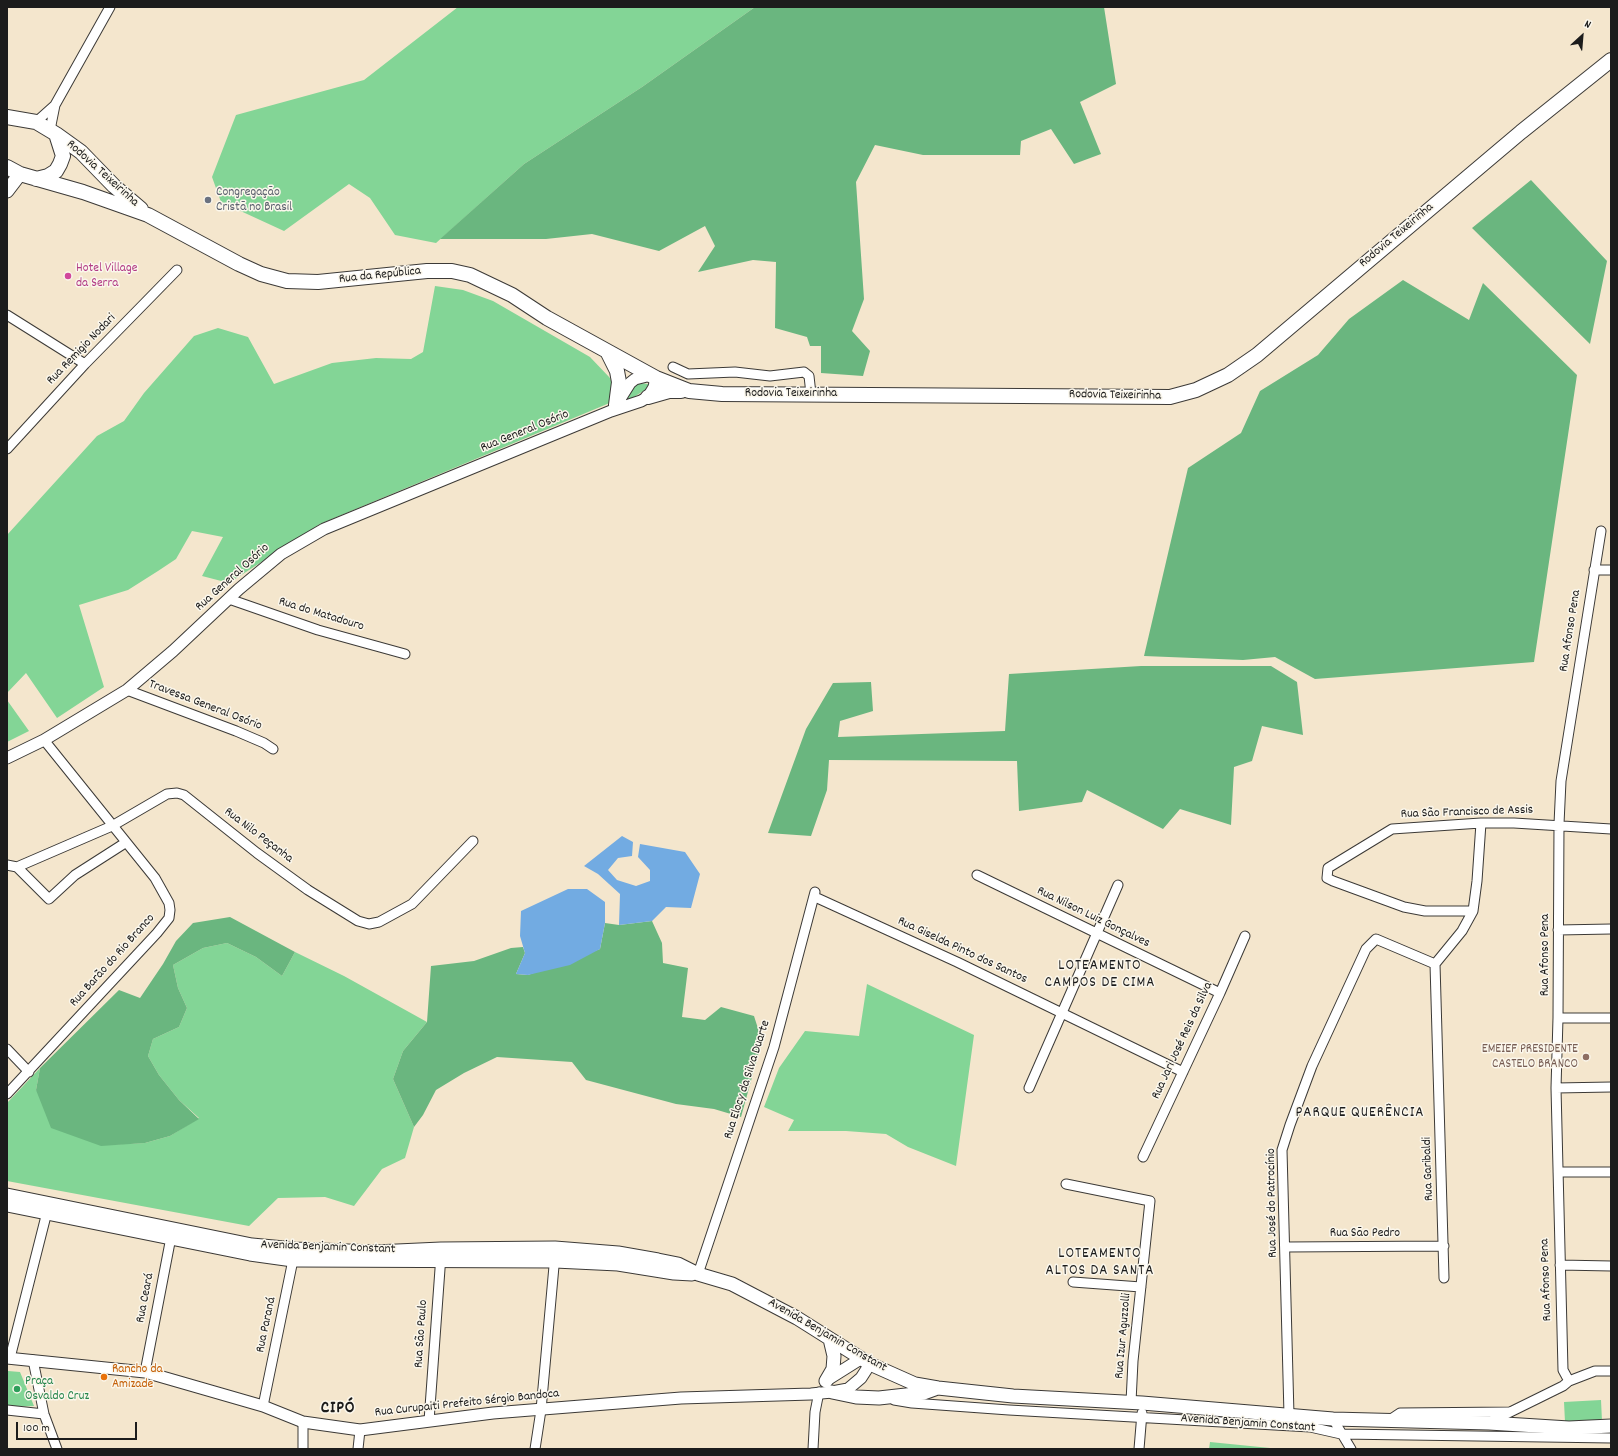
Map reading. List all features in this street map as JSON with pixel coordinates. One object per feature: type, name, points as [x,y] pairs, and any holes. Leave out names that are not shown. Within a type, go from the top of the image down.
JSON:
[{"type":"main road","name":"Rodovia Teixeirinha","points":[[607,351],[654,376],[692,391],[722,394],[1145,398],[1170,397],[1196,390],[1228,375],[1257,355],[1521,132],[1611,60]]},
{"type":"main road","name":"Rodovia Teixeirinha","points":[[10,119],[36,122],[53,132],[81,152],[114,186],[148,215]]},
{"type":"main road","points":[[36,179],[48,176],[56,171],[63,156],[53,132]]},
{"type":"main road","name":"Rodovia Teixeirinha","points":[[7,167],[20,174],[84,192],[148,215]]},
{"type":"main road","points":[[7,191],[20,174]]},
{"type":"main road","name":"Rua da República","points":[[148,215],[239,264],[261,274],[287,281],[318,282],[427,271],[452,271],[470,275],[512,295],[607,351]]},
{"type":"main road","points":[[607,351],[617,371],[619,382],[614,408]]},
{"type":"main road","points":[[648,397],[669,391],[692,391]]},
{"type":"main road","name":"Avenida Benjamin Constant","points":[[7,1195],[48,1208],[172,1233],[252,1245],[294,1255],[375,1252],[441,1255],[618,1253],[678,1264],[698,1274],[732,1284],[765,1300],[866,1361],[889,1373],[915,1384],[938,1388],[1013,1396],[1136,1402],[1333,1419],[1489,1423],[1569,1428],[1611,1426]]},
{"type":"main road","name":"Avenida Benjamin Constant","points":[[7,1206],[48,1208]]},
{"type":"main road","points":[[830,1339],[834,1356],[833,1369],[826,1388],[856,1397],[885,1398],[924,1393],[938,1388]]},
{"type":"main road","points":[[885,1398],[892,1388],[889,1373]]},
{"type":"street","points":[[36,122],[55,105],[110,7]]},
{"type":"street","points":[[53,132],[55,105]]},
{"type":"street","name":"Rua Remigio Nodari","points":[[7,449],[85,364],[177,270]]},
{"type":"street","points":[[7,315],[85,364]]},
{"type":"street","points":[[673,368],[688,374],[734,372],[770,376],[804,372],[809,376],[811,394]]},
{"type":"street","points":[[692,391],[700,373]]},
{"type":"street","points":[[614,408],[630,383],[635,379],[654,376],[654,387],[648,397]]},
{"type":"street","points":[[770,376],[773,394]]},
{"type":"street","name":"Rua General Osório","points":[[7,758],[44,740],[127,690],[173,652],[239,589],[281,554],[324,529],[614,408],[625,408],[648,397]]},
{"type":"street","name":"Rua Afonso Pena","points":[[1569,1381],[1563,1370],[1556,1088],[1558,1018],[1559,824],[1561,781],[1601,531]]},
{"type":"street","points":[[1594,570],[1611,570]]},
{"type":"street","name":"Rua do Matadouro","points":[[229,599],[318,630],[405,654]]},
{"type":"street","name":"Travessa General Osório","points":[[127,690],[236,731],[264,743],[273,749]]},
{"type":"street","name":"Rua Barão do Rio Branco","points":[[7,1094],[157,933],[168,918],[169,903],[166,894],[155,878],[44,740]]},
{"type":"street","name":"Rua Nilo Peçanha","points":[[17,867],[112,826],[167,794],[177,793],[184,795],[257,853],[308,890],[358,921],[369,924],[379,922],[412,904],[473,841]]},
{"type":"street","points":[[1435,964],[1462,931],[1473,911],[1477,881],[1480,823]]},
{"type":"street","name":"Rua São Francisco de Assis","points":[[1473,911],[1425,911],[1404,907],[1327,878],[1328,868],[1392,830],[1480,823],[1559,824],[1611,829]]},
{"type":"street","points":[[7,865],[17,867],[49,899],[75,875],[125,842]]},
{"type":"street","name":"Rua Nilson Luiz Gonçalves","points":[[977,875],[1220,993]]},
{"type":"street","points":[[1029,1088],[1061,1012],[1118,885]]},
{"type":"street","name":"Rua Giselda Pinto dos Santos","points":[[815,894],[1183,1072]]},
{"type":"street","name":"Rua Elocy da Silva Duarte","points":[[698,1274],[774,1047],[815,894]]},
{"type":"street","points":[[1558,930],[1611,929]]},
{"type":"street","name":"Rua Jari José Reis da Silva","points":[[1143,1157],[1245,936]]},
{"type":"street","name":"Rua José do Patrocínio","points":[[1289,1415],[1286,1247],[1282,1150],[1312,1066],[1366,948],[1376,939],[1435,964]]},
{"type":"street","name":"Rua Garibaldi","points":[[1435,964],[1444,1278]]},
{"type":"street","points":[[1558,1018],[1611,1018]]},
{"type":"street","points":[[7,1049],[29,1072]]},
{"type":"street","points":[[1556,1088],[1611,1087]]},
{"type":"street","points":[[1558,1172],[1611,1172]]},
{"type":"street","name":"Rua Izur Aguzzolli","points":[[1066,1184],[1150,1201],[1133,1361],[1136,1402],[1142,1417],[1139,1449]]},
{"type":"street","points":[[9,1358],[48,1208]]},
{"type":"street","name":"Rua Ceará","points":[[146,1372],[172,1233]]},
{"type":"street","name":"Rua São Pedro","points":[[1286,1247],[1444,1246]]},
{"type":"street","points":[[535,1449],[541,1410],[555,1254]]},
{"type":"street","name":"Rua Paraná","points":[[263,1406],[294,1255]]},
{"type":"street","name":"Rua São Paulo","points":[[429,1421],[441,1255]]},
{"type":"street","points":[[1560,1265],[1611,1266]]},
{"type":"street","points":[[1073,1282],[1141,1288]]},
{"type":"street","name":"Rua Curupaiti Prefeito Sérgio Bandoca","points":[[9,1358],[146,1372],[263,1406],[303,1422],[360,1430],[493,1413],[681,1398],[811,1394],[826,1388],[848,1389],[861,1378],[866,1361]]},
{"type":"street","points":[[33,1360],[44,1414],[57,1449]]},
{"type":"street","points":[[813,1449],[815,1412],[826,1388],[866,1361]]},
{"type":"street","name":"Avenida Benjamin Constant","points":[[1489,1423],[1563,1386],[1569,1381],[1595,1371],[1611,1370]]},
{"type":"street","name":"Avenida Benjamin Constant","points":[[885,1398],[912,1403],[1009,1410],[1310,1427],[1341,1434],[1611,1438]]},
{"type":"street","points":[[7,1410],[44,1414]]},
{"type":"street","name":"Avenida Benjamin Constant","points":[[1388,1421],[1400,1413],[1512,1412]]},
{"type":"street","points":[[1333,1419],[1351,1449]]},
{"type":"street","points":[[303,1422],[303,1449]]},
{"type":"street","points":[[358,1449],[360,1430]]},
{"type":"green space","points":[[458,7],[755,7],[642,87],[524,164],[436,243],[395,235],[370,198],[349,184],[284,231],[221,202],[212,177],[236,115],[364,80]]},
{"type":"green space","points":[[755,7],[1104,7],[1116,84],[1080,102],[1101,154],[1074,164],[1051,129],[1021,141],[1020,155],[923,155],[875,145],[856,182],[864,299],[852,331],[870,351],[863,376],[821,373],[821,346],[810,346],[807,337],[775,328],[776,262],[753,260],[698,272],[715,246],[705,226],[659,251],[592,234],[546,239],[440,239],[524,164],[642,87]]},
{"type":"green space","points":[[1531,180],[1607,261],[1590,344],[1472,228]]},
{"type":"green space","points":[[1403,280],[1469,320],[1483,283],[1577,375],[1534,662],[1315,679],[1275,657],[1243,660],[1144,656],[1188,468],[1241,433],[1260,391],[1318,355],[1349,319]]},
{"type":"green space","points":[[435,286],[463,290],[493,301],[590,357],[610,378],[614,389],[612,402],[320,524],[229,583],[202,576],[223,537],[192,531],[176,559],[158,571],[128,590],[79,605],[104,687],[57,718],[26,673],[7,693],[7,535],[97,436],[124,421],[144,393],[194,336],[218,328],[248,337],[274,384],[332,363],[376,358],[411,359],[423,352]]},
{"type":"green space","points":[[640,383],[648,384],[648,388],[623,404],[634,385]]},
{"type":"green space","points":[[1141,666],[1271,666],[1297,682],[1303,735],[1262,726],[1252,761],[1234,767],[1231,825],[1180,809],[1163,829],[1087,790],[1082,802],[1019,811],[1017,761],[829,760],[827,790],[811,836],[768,833],[806,729],[833,683],[871,682],[873,711],[840,721],[838,737],[1005,731],[1009,674]]},
{"type":"green space","points":[[7,700],[29,731],[7,742]]},
{"type":"green space","points":[[230,917],[295,952],[282,976],[256,957],[227,943],[203,948],[173,965],[178,988],[187,1008],[179,1027],[153,1039],[148,1056],[159,1075],[179,1100],[199,1119],[170,1136],[145,1143],[101,1146],[51,1128],[36,1090],[40,1068],[119,990],[140,998],[163,964],[176,941],[193,923]]},
{"type":"green space","points":[[652,921],[662,943],[663,963],[688,968],[682,1017],[705,1020],[721,1007],[754,1016],[762,1041],[741,1117],[714,1109],[676,1104],[586,1080],[572,1062],[497,1057],[464,1073],[436,1090],[423,1115],[414,1127],[393,1079],[403,1051],[427,1022],[431,966],[474,961],[511,948],[523,947],[525,953],[516,974],[528,975],[600,949],[605,923],[619,925]]},
{"type":"green space","points":[[227,943],[256,957],[282,976],[295,952],[344,976],[427,1022],[403,1051],[393,1079],[414,1127],[405,1158],[382,1169],[354,1206],[325,1197],[278,1198],[249,1226],[7,1181],[7,1103],[40,1068],[36,1090],[101,1145],[145,1143],[170,1136],[199,1118],[179,1100],[159,1075],[148,1056],[153,1039],[179,1027],[187,1008],[178,988],[173,965],[203,948]]},
{"type":"green space","points":[[867,984],[974,1035],[956,1166],[908,1147],[886,1134],[846,1131],[788,1131],[794,1120],[764,1107],[779,1068],[805,1031],[859,1036]]},
{"type":"green space","name":"Praça Osvaldo Cruz","points":[[8,1371],[20,1372],[34,1406],[7,1406]]},
{"type":"green space","points":[[1601,1400],[1602,1421],[1565,1422],[1564,1402]]},
{"type":"green space","points":[[1210,1442],[1280,1449],[1209,1449]]},
{"type":"water","points":[[622,836],[633,842],[632,856],[618,858],[608,870],[617,880],[636,886],[650,881],[650,870],[638,857],[640,844],[685,852],[700,874],[691,908],[666,907],[652,921],[619,925],[620,894],[598,874],[584,866]]},
{"type":"water","points":[[568,889],[587,889],[605,902],[605,923],[600,949],[570,965],[528,975],[516,974],[525,953],[520,936],[521,911]]},
{"type":"place","name":"Congregação Cristã no Brasil","points":[[208,200]]},
{"type":"place","name":"Hotel Village da Serra","points":[[68,276]]},
{"type":"place","name":"EMEIEF PRESIDENTE CASTELO BRANCO","points":[[1586,1057]]},
{"type":"place","name":"Rancho da Amizade","points":[[104,1377]]},
{"type":"place","name":"Praça Osvaldo Cruz","points":[[17,1389]]},
{"type":"district","name":"LOTEAMENTO CAMPOS DE CIMA","points":[[1100,976]]},
{"type":"district","name":"PARQUE QUERÊNCIA","points":[[1360,1114]]},
{"type":"district","name":"LOTEAMENTO ALTOS DA SANTA","points":[[1100,1264]]},
{"type":"district","name":"CIPÓ","points":[[338,1410]]}]
